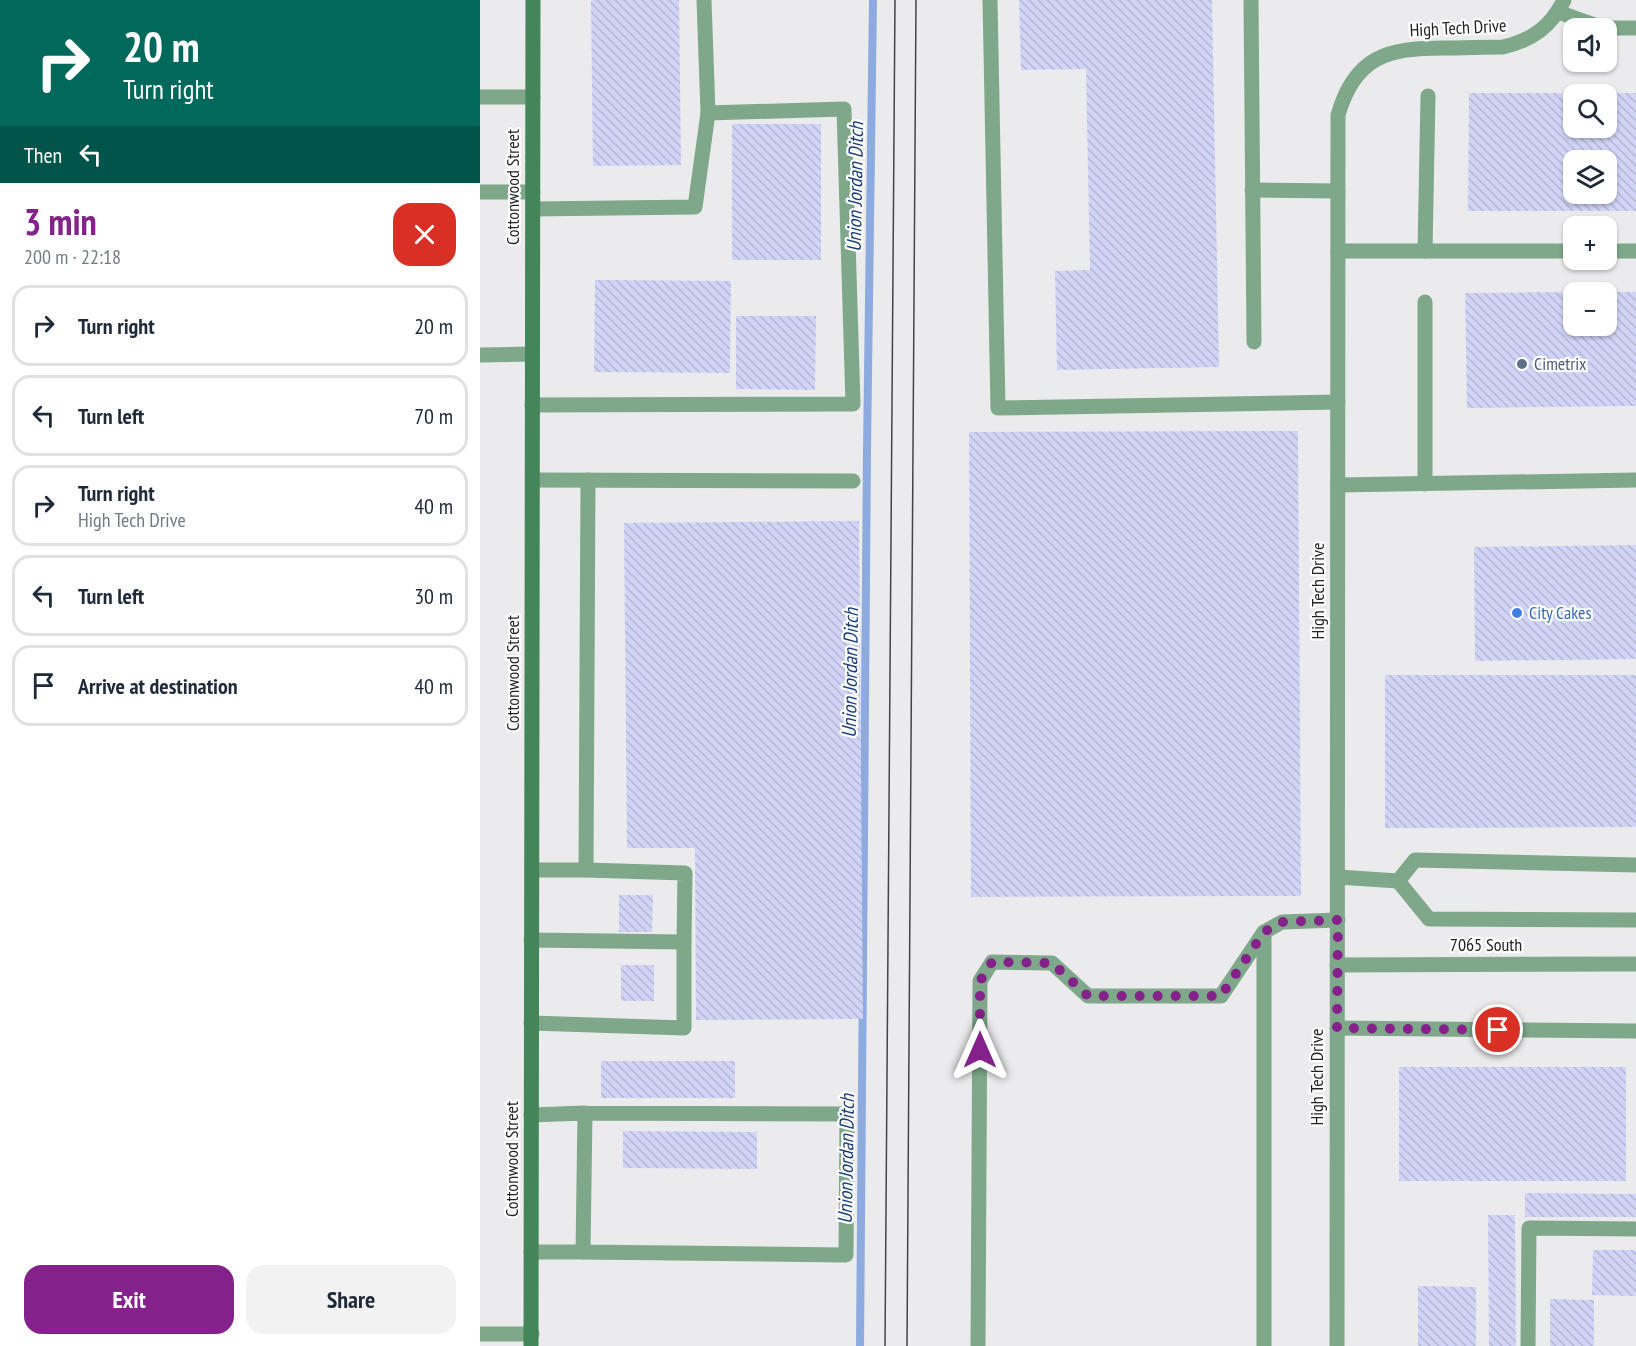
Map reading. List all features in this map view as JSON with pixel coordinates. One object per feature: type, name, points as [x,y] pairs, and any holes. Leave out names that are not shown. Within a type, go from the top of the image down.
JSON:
[{"type":"street","name":"Cottonwood Street","points":[[532,1340],[533,0]]},
{"type":"street","points":[[533,209],[695,207],[708,113],[704,0]]},
{"type":"street","points":[[990,0],[998,408],[1338,402]]},
{"type":"street","points":[[1251,0],[1254,342]]},
{"type":"street","points":[[1561,6],[1603,28],[1636,28]]},
{"type":"street","name":"High Tech Drive","points":[[1337,1346],[1338,115],[1349,87],[1364,69],[1390,52],[1406,49],[1503,47],[1519,43],[1544,28],[1561,6]]},
{"type":"street","points":[[1425,251],[1428,96]]},
{"type":"street","points":[[480,97],[533,98]]},
{"type":"street","points":[[532,405],[852,404],[844,109],[708,113]]},
{"type":"street","points":[[1252,190],[1338,191]]},
{"type":"street","points":[[480,192],[533,192]]},
{"type":"street","points":[[1338,251],[1563,251]]},
{"type":"street","points":[[1617,251],[1636,251]]},
{"type":"street","points":[[1425,302],[1425,484]]},
{"type":"street","points":[[480,355],[532,354]]},
{"type":"street","points":[[532,480],[853,481]]},
{"type":"street","points":[[586,870],[588,480]]},
{"type":"street","points":[[1338,485],[1636,480]]},
{"type":"street","points":[[1398,881],[1415,860],[1636,865]]},
{"type":"street","points":[[531,1023],[684,1028],[686,873],[532,870]]},
{"type":"street","points":[[1338,877],[1398,881],[1429,919],[1636,920]]},
{"type":"street","points":[[978,1346],[980,981],[992,962],[1052,963],[1088,996],[1221,996],[1264,932],[1282,922],[1338,920]]},
{"type":"street","points":[[1264,932],[1264,1346]]},
{"type":"street","points":[[531,940],[684,942]]},
{"type":"street","name":"7065 South","points":[[1337,965],[1636,964]]},
{"type":"street","points":[[1337,1028],[1636,1031]]},
{"type":"street","points":[[583,1252],[585,1113]]},
{"type":"street","points":[[531,1115],[585,1113],[847,1114],[846,1255],[531,1252]]},
{"type":"street","points":[[1528,1346],[1529,1228],[1636,1229]]},
{"type":"street","points":[[480,1334],[532,1340]]},
{"type":"building","points":[[591,0],[679,0],[681,165],[593,166]]},
{"type":"building","points":[[1019,0],[1212,0],[1219,367],[1057,370],[1055,271],[1090,270],[1086,69],[1021,70]]},
{"type":"building","points":[[1469,93],[1563,93],[1563,138],[1617,138],[1617,93],[1636,93],[1636,211],[1468,211]]},
{"type":"building","points":[[732,124],[821,124],[821,260],[732,260]]},
{"type":"building","points":[[595,280],[731,281],[730,373],[594,372]]},
{"type":"building","points":[[1563,292],[1563,336],[1617,336],[1617,292],[1636,292],[1636,406],[1467,408],[1465,293]]},
{"type":"building","points":[[736,316],[816,316],[815,390],[736,389]]},
{"type":"building","points":[[1298,431],[1301,896],[971,897],[969,432]]},
{"type":"building","points":[[859,521],[863,1019],[696,1020],[695,848],[627,848],[624,523]]},
{"type":"building","points":[[1636,545],[1636,659],[1475,661],[1474,547]]},
{"type":"building","points":[[1385,675],[1636,675],[1636,827],[1385,828]]},
{"type":"building","points":[[619,895],[653,895],[652,932],[619,932]]},
{"type":"building","points":[[621,965],[654,965],[654,1001],[621,1001]]},
{"type":"building","points":[[601,1061],[735,1061],[735,1098],[601,1098]]},
{"type":"building","points":[[1399,1067],[1626,1067],[1626,1181],[1399,1181]]},
{"type":"building","points":[[623,1131],[757,1132],[757,1169],[623,1168]]},
{"type":"building","points":[[1525,1193],[1636,1194],[1636,1217],[1525,1217]]},
{"type":"building","points":[[1488,1215],[1515,1215],[1516,1346],[1489,1346]]},
{"type":"building","points":[[1593,1250],[1636,1250],[1636,1296],[1592,1295]]},
{"type":"building","points":[[1418,1286],[1476,1287],[1476,1346],[1418,1346]]},
{"type":"building","points":[[1550,1299],[1594,1300],[1594,1346],[1550,1346]]},
{"type":"waterway","name":"Union Jordan Ditch","points":[[860,1346],[873,0]]},
{"type":"tram line","points":[[885,1346],[895,0]]},
{"type":"tram line","points":[[907,1346],[916,0]]},
{"type":"place","name":"Cimetrix","points":[[1522,364]]},
{"type":"place","name":"City Cakes","points":[[1517,613]]},
{"type":"route","points":[[980,1050],[980,981],[992,962],[1052,963],[1088,996],[1221,996],[1264,932],[1282,922],[1300,921],[1338,920],[1337,1028],[1498,1030]]}]
